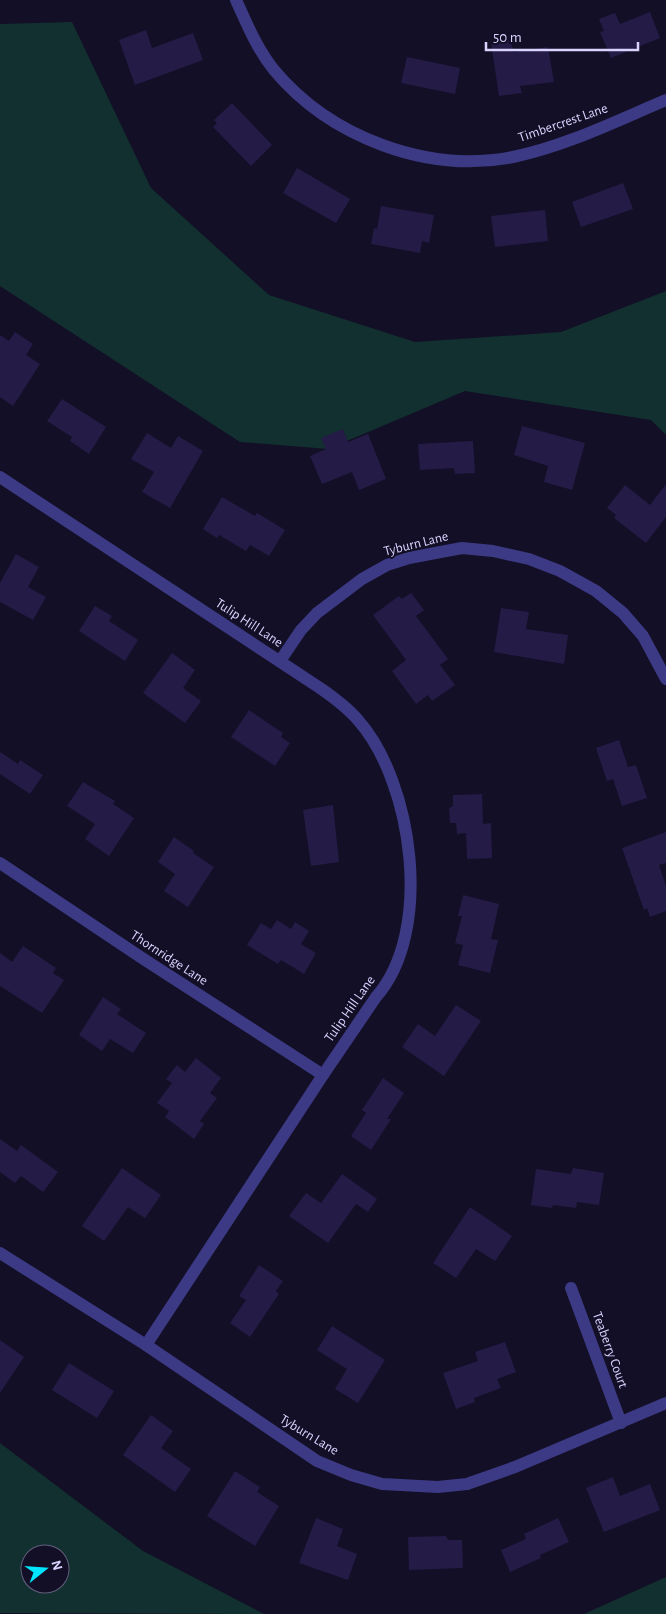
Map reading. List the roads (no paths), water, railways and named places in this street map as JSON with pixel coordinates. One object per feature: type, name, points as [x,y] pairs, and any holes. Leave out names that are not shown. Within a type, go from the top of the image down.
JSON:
[{"type":"street","name":"Timbercrest Lane","points":[[236,0],[260,50],[274,70],[326,118],[377,143],[423,157],[476,161],[512,157],[547,148],[666,100]]},
{"type":"street","name":"Tulip Hill Lane","points":[[0,476],[280,661],[341,704],[359,720],[383,760],[399,798],[404,821],[410,862],[410,901],[405,937],[386,986],[376,997],[323,1075],[146,1346]]},
{"type":"street","name":"Tyburn Lane","points":[[280,661],[301,630],[317,613],[362,579],[386,565],[402,560],[462,548],[493,551],[528,558],[560,571],[596,591],[623,613],[643,636],[666,679]]},
{"type":"street","name":"Thornridge Lane","points":[[0,863],[150,964],[323,1075]]},
{"type":"street","name":"Tyburn Lane","points":[[0,1253],[146,1346],[317,1461],[351,1475],[382,1484],[438,1487],[467,1484],[515,1467],[666,1403]]},
{"type":"street","name":"Teaberry Court","points":[[571,1288],[621,1423]]}]
